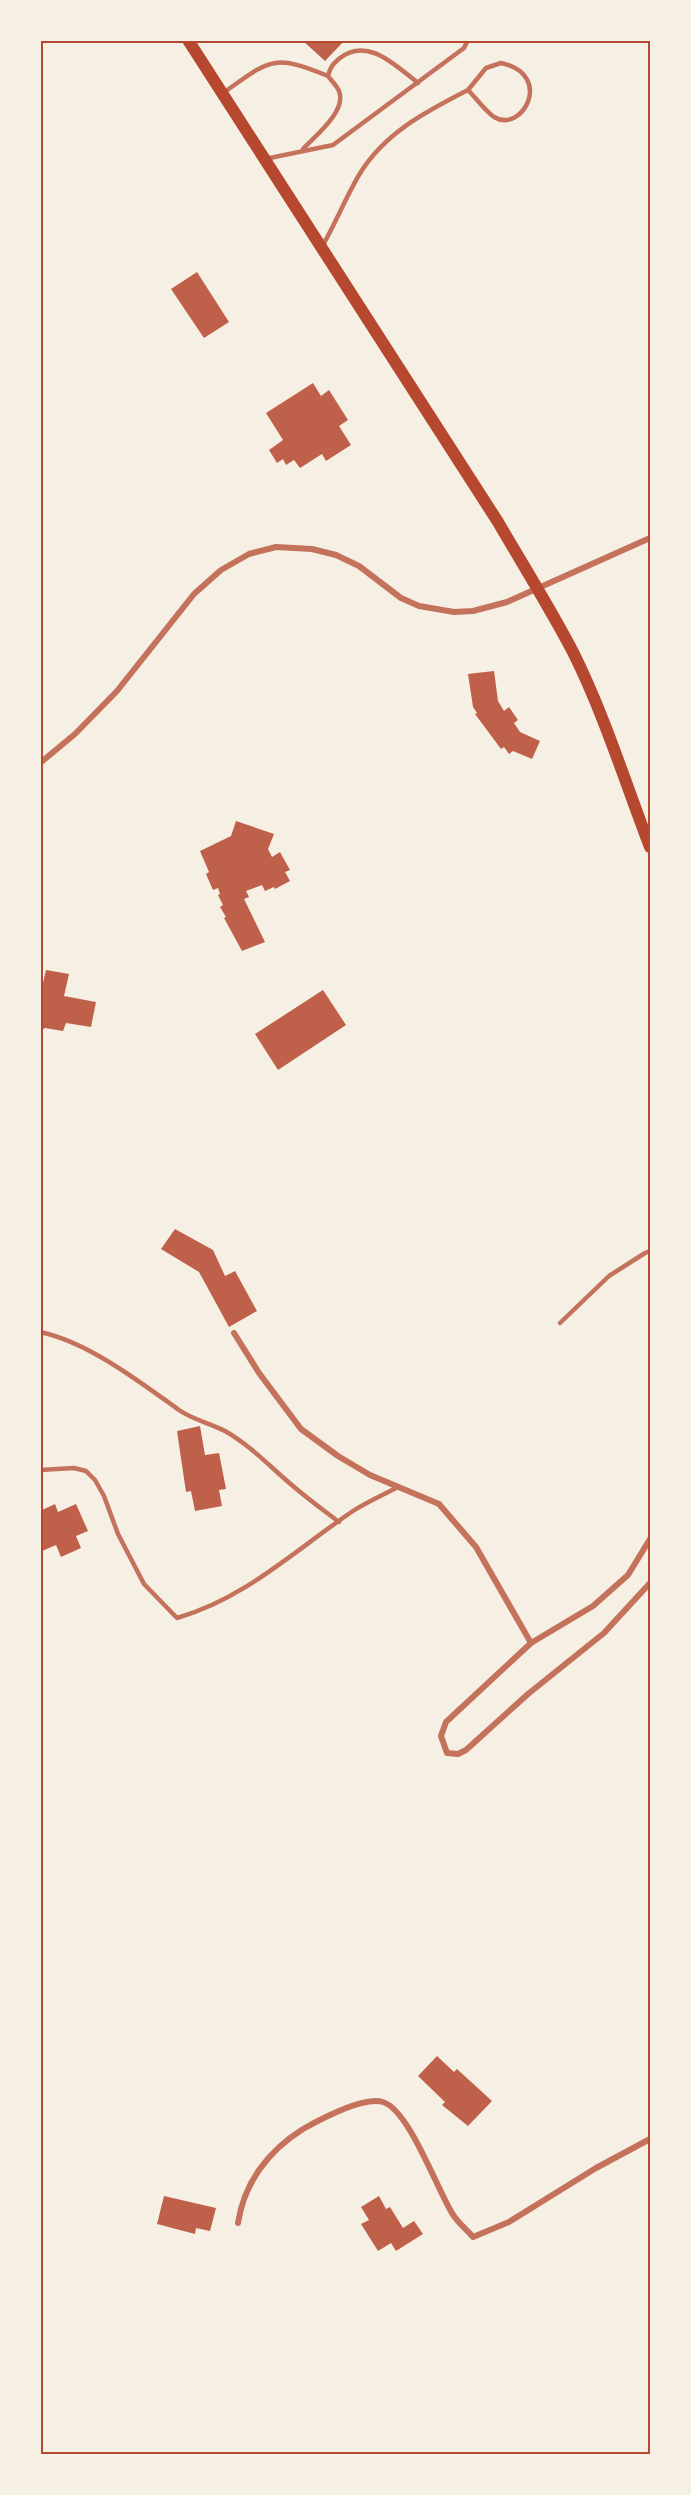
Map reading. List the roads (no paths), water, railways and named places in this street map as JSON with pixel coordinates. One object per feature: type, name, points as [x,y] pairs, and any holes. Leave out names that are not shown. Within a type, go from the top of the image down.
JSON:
[{"type":"main road","points":[[188,40],[498,522],[573,652],[651,847]]},
{"type":"street","points":[[40,763],[75,734],[117,691],[194,594],[221,570],[249,554],[276,547],[312,549],[336,555],[358,566],[401,598],[419,606],[446,611],[473,611],[492,607],[537,590],[651,538]]},
{"type":"street","points":[[234,1333],[259,1374],[301,1428],[338,1456],[370,1475],[439,1503],[476,1547],[531,1643]]},
{"type":"street","points":[[651,1539],[628,1575],[593,1606],[531,1643],[446,1722],[441,1736],[447,1753],[458,1754],[466,1750],[528,1694],[604,1633],[651,1583]]},
{"type":"street","points":[[238,2223],[241,2205],[257,2170],[279,2147],[302,2130],[364,2102],[381,2101],[393,2106],[404,2121],[438,2182],[452,2214],[473,2237],[509,2222],[597,2168],[651,2139]]},
{"type":"lane","points":[[265,159],[333,145],[464,48],[468,40]]},
{"type":"lane","points":[[327,76],[330,66],[345,54],[360,50],[378,53],[418,83]]},
{"type":"lane","points":[[223,93],[261,67],[280,61],[301,65],[327,76],[339,91],[340,104],[330,121],[302,150]]},
{"type":"lane","points":[[322,248],[360,173],[384,144],[415,117],[468,90],[486,68],[501,63],[515,66],[526,78],[531,92],[530,101],[521,114],[508,119],[495,118],[468,90]]},
{"type":"lane","points":[[560,1323],[609,1276],[651,1251]]},
{"type":"lane","points":[[40,1332],[59,1337],[99,1357],[134,1377],[195,1420],[224,1430],[263,1457],[298,1490],[339,1522]]},
{"type":"lane","points":[[40,1470],[74,1468],[86,1471],[95,1480],[144,1584],[177,1618],[203,1610],[278,1568],[354,1510],[398,1487]]}]
